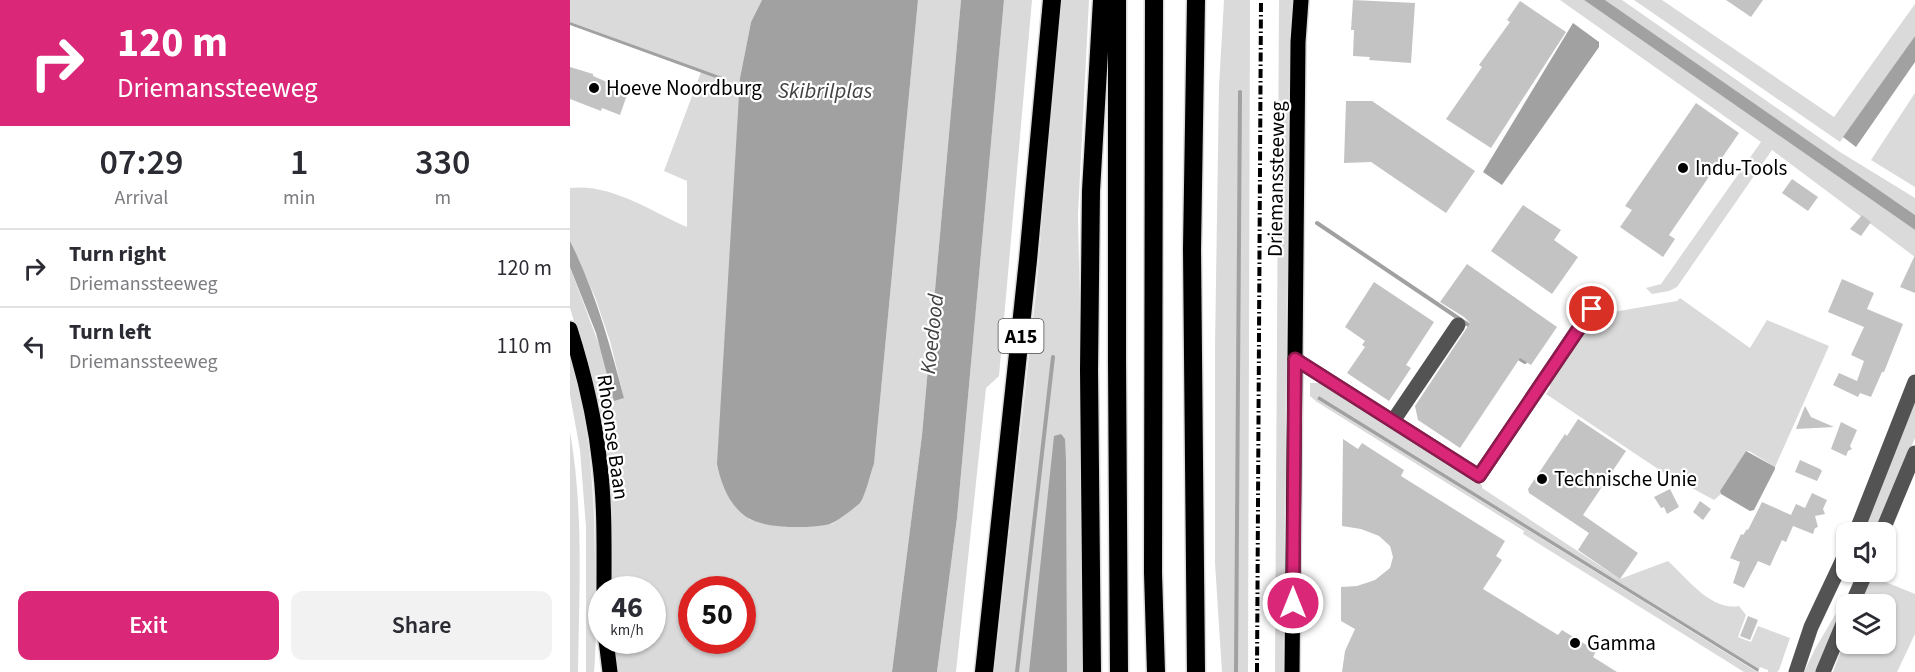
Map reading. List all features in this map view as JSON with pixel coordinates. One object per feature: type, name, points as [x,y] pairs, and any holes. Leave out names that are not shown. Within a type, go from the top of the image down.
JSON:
[{"type":"highway","name":"A15","points":[[984,672],[1028,260],[1052,0]]},
{"type":"highway","points":[[1092,672],[1089,370],[1091,191],[1102,0]]},
{"type":"highway","points":[[1117,0],[1119,672]]},
{"type":"highway","points":[[1154,0],[1153,573],[1156,672]]},
{"type":"highway","points":[[1196,0],[1192,249],[1196,672]]},
{"type":"main road","name":"Driemanssteeweg","points":[[1292,672],[1298,42],[1302,0]]},
{"type":"main road","name":"Rhoonse Baan","points":[[570,329],[588,394],[599,456],[603,507],[604,576]]},
{"type":"main road","points":[[600,672],[603,654]]},
{"type":"main road","points":[[607,654],[610,672]]},
{"type":"street","points":[[1295,359],[1479,476],[1592,309]]},
{"type":"street","points":[[1393,421],[1458,325]]},
{"type":"street","points":[[1860,522],[1915,382]]},
{"type":"street","points":[[1886,522],[1915,453]]},
{"type":"street","points":[[1796,672],[1811,627],[1836,574]]},
{"type":"street","points":[[1823,672],[1836,641]]},
{"type":"shaded area","points":[[570,0],[762,0],[751,22],[740,78],[741,512],[750,520],[789,527],[832,524],[860,503],[874,464],[918,0],[961,0],[922,435],[892,672],[614,672],[613,654],[666,654],[666,576],[612,576],[609,487],[605,447],[591,376],[570,308],[570,267],[601,350],[624,398],[610,341],[595,297],[570,241],[570,188],[600,190],[615,194],[687,227],[687,181],[664,171],[701,72],[726,79],[570,22]]},
{"type":"shaded area","points":[[1004,0],[1032,0],[999,376],[986,388],[956,672],[937,672],[957,518]]},
{"type":"shaded area","points":[[1061,0],[1089,0],[1078,214],[1087,672],[994,672],[1036,292]]},
{"type":"shaded area","points":[[1224,0],[1250,0],[1248,672],[1222,672],[1215,563],[1215,347],[1219,86]]},
{"type":"shaded area","points":[[1279,0],[1296,0],[1289,76],[1283,672],[1275,672]]},
{"type":"shaded area","points":[[1560,0],[1584,0],[1915,230],[1915,257],[1772,150],[1677,287],[1652,294],[1646,288],[1661,284],[1761,142]]},
{"type":"shaded area","points":[[1605,0],[1622,0],[1840,152],[1915,198],[1915,215]]},
{"type":"shaded area","points":[[1634,0],[1662,0],[1834,117],[1915,4],[1915,36],[1840,142]]},
{"type":"shaded area","points":[[1915,93],[1915,187],[1871,160]]},
{"type":"shaded area","points":[[1680,298],[1750,348],[1767,320],[1829,346],[1775,467],[1746,451],[1720,491],[1721,494],[1714,500],[1661,471],[1546,394],[1550,384],[1596,315],[1677,301]]},
{"type":"shaded area","points":[[570,356],[583,411],[591,467],[595,576],[588,576],[588,654],[595,654],[594,672],[586,672],[586,527],[580,450],[570,395]]},
{"type":"shaded area","points":[[1310,383],[1319,383],[1482,485],[1482,488],[1620,579],[1668,561],[1710,599],[1719,604],[1739,606],[1746,615],[1738,637],[1751,642],[1758,626],[1790,638],[1779,670],[1768,672],[1760,667],[1759,669],[1319,396],[1317,399],[1757,672],[1744,672],[1317,402],[1310,396]]},
{"type":"shaded area","points":[[1915,398],[1915,438],[1879,522],[1864,522]]},
{"type":"shaded area","points":[[570,432],[579,522],[578,672],[570,672]]},
{"type":"shaded area","points":[[1869,582],[1886,582],[1915,594],[1915,634],[1897,672],[1833,672],[1840,654],[1896,654],[1896,594],[1864,594]]},
{"type":"shaded area","points":[[1836,613],[1836,627],[1818,672],[1804,672]]},
{"type":"water","name":"Skibrilplas","points":[[762,0],[918,0],[874,464],[860,503],[836,521],[821,526],[774,526],[745,516],[726,492],[717,464],[740,78],[751,22]]},
{"type":"water","points":[[961,0],[1004,0],[957,518],[937,672],[892,672],[922,435]]},
{"type":"water","points":[[1584,0],[1605,0],[1915,215],[1915,230]]},
{"type":"water","points":[[570,22],[726,79],[724,81],[570,25]]},
{"type":"water","points":[[1573,23],[1599,42],[1599,47],[1502,185],[1483,172]]},
{"type":"water","points":[[1915,36],[1915,62],[1856,147],[1843,137]]},
{"type":"water","points":[[570,241],[601,318],[624,398],[614,401],[596,333],[570,267]]},
{"type":"water","points":[[1319,396],[1759,669],[1758,672],[1317,399]]},
{"type":"water","points":[[1061,434],[1065,439],[1066,461],[1067,672],[1029,672],[1054,436]]},
{"type":"water","points":[[1746,451],[1775,467],[1754,510],[1750,511],[1721,494],[1720,491]]},
{"type":"building","points":[[1353,0],[1415,3],[1411,63],[1369,60],[1370,57],[1353,56],[1354,30],[1351,30]]},
{"type":"building","points":[[1726,0],[1763,0],[1751,17]]},
{"type":"building","points":[[1520,1],[1566,32],[1491,148],[1446,119],[1482,67],[1479,65],[1510,22],[1507,20]]},
{"type":"building","name":"Hoeve Noordburg","points":[[570,67],[593,74],[606,83],[628,92],[620,115],[602,108],[601,111],[570,99]]},
{"type":"building","points":[[1346,101],[1372,101],[1475,171],[1446,213],[1371,162],[1344,163]]},
{"type":"building","name":"Indu-Tools","points":[[1696,103],[1739,133],[1669,235],[1675,239],[1663,257],[1620,227],[1632,210],[1625,206]]},
{"type":"building","points":[[1792,179],[1818,197],[1808,211],[1782,193]]},
{"type":"building","points":[[1523,205],[1561,230],[1554,240],[1578,257],[1552,294],[1491,251]]},
{"type":"building","points":[[1862,215],[1871,222],[1861,236],[1850,229]]},
{"type":"building","points":[[1915,255],[1915,293],[1900,287]]},
{"type":"building","points":[[1467,264],[1557,327],[1531,365],[1520,358],[1460,448],[1418,420],[1415,406],[1470,323],[1440,302]]},
{"type":"building","points":[[1842,279],[1874,293],[1867,309],[1903,324],[1884,372],[1871,397],[1860,393],[1858,397],[1833,385],[1839,373],[1857,381],[1864,361],[1851,355],[1864,327],[1828,312]]},
{"type":"building","points":[[1374,282],[1434,322],[1406,365],[1411,368],[1389,401],[1347,373],[1365,347],[1362,345],[1365,341],[1345,327]]},
{"type":"building","points":[[1805,406],[1811,417],[1834,427],[1796,429]]},
{"type":"building","points":[[1578,419],[1626,451],[1583,515],[1638,553],[1620,579],[1578,550],[1589,533],[1529,493],[1528,489],[1565,434],[1567,436]]},
{"type":"building","points":[[1841,422],[1857,430],[1850,446],[1852,449],[1846,456],[1831,449]]},
{"type":"building","points":[[1343,439],[1358,449],[1362,443],[1404,470],[1401,476],[1505,541],[1496,556],[1502,560],[1483,589],[1558,635],[1562,630],[1596,651],[1593,657],[1617,672],[1342,672],[1345,651],[1355,629],[1341,621],[1341,587],[1357,586],[1375,580],[1390,568],[1393,557],[1390,546],[1379,536],[1361,529],[1342,526]]},
{"type":"building","points":[[1800,460],[1822,471],[1817,481],[1795,472]]},
{"type":"building","points":[[1670,489],[1679,507],[1667,514],[1664,507],[1661,508],[1654,497]]},
{"type":"building","points":[[1812,493],[1827,500],[1823,509],[1825,514],[1815,516],[1818,527],[1815,528],[1813,534],[1793,526],[1786,542],[1782,540],[1770,566],[1758,561],[1744,588],[1733,583],[1740,562],[1730,558],[1741,534],[1743,535],[1748,530],[1762,502],[1791,515],[1796,504],[1805,508]]},
{"type":"building","points":[[1700,501],[1711,509],[1703,520],[1693,512]]},
{"type":"building","points":[[1748,616],[1758,620],[1750,640],[1740,636]]},
{"type":"waterway","points":[[1236,672],[1240,92]]},
{"type":"waterway","points":[[1317,223],[1473,328]]},
{"type":"waterway","points":[[1017,672],[1053,357]]},
{"type":"waterway","points":[[1517,357],[1525,362]]},
{"type":"railway","points":[[1257,672],[1261,0]]},
{"type":"place","name":"Hoeve Noordburg","points":[[594,88]]},
{"type":"place","name":"Indu-Tools","points":[[1683,168]]},
{"type":"place","name":"Technische Unie","points":[[1542,479]]},
{"type":"place","name":"Gamma","points":[[1575,643]]},
{"type":"route","points":[[1293,603],[1295,359],[1479,476],[1592,309]]},
{"type":"water label","name":"Koedood","points":[[931,334]]}]
